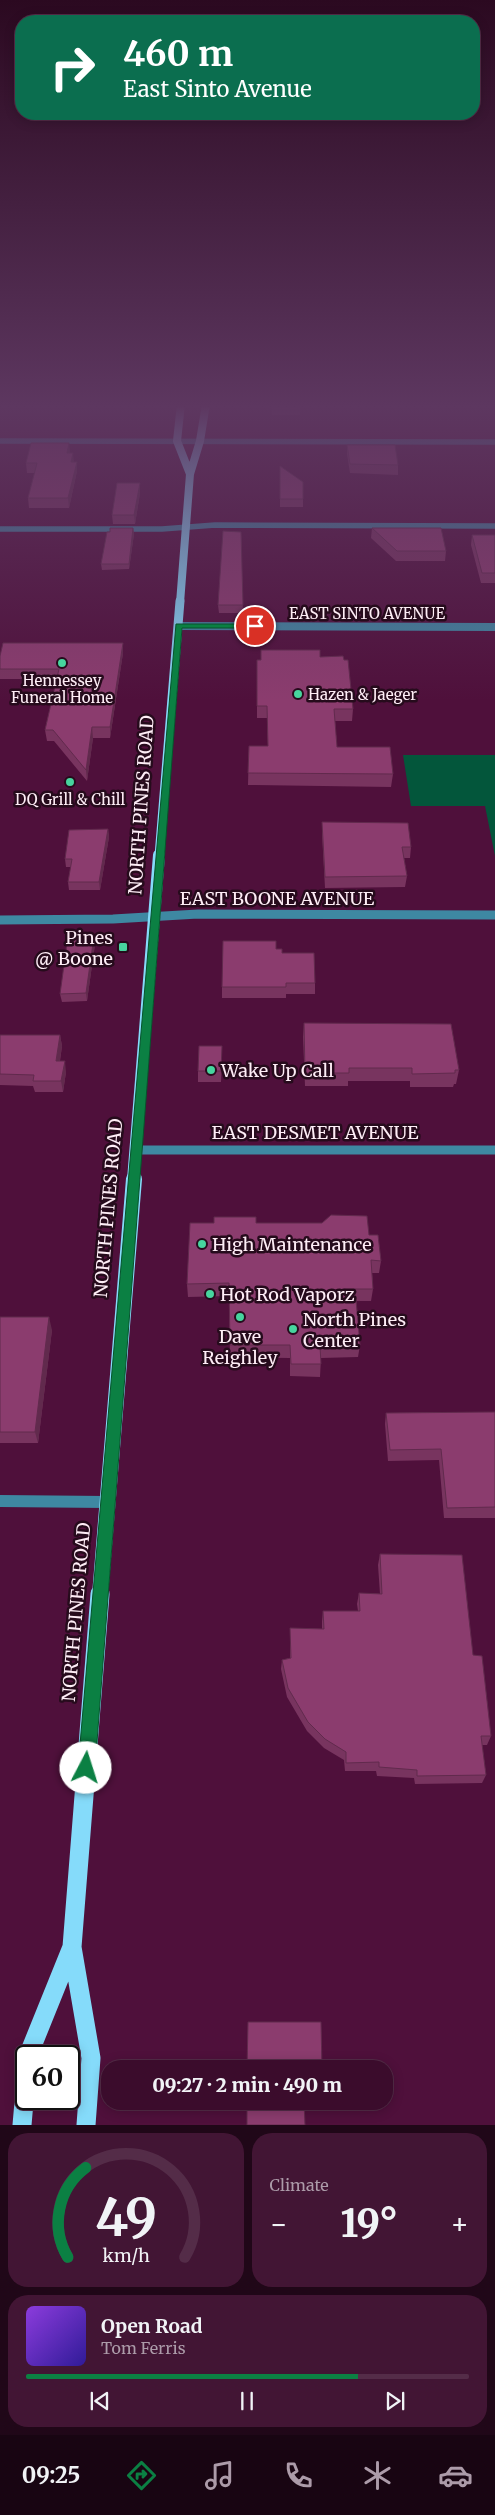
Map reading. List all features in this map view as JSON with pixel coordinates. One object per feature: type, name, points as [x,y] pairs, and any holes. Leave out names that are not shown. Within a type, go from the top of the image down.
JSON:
[{"type":"main road","name":"NORTH PINES ROAD","points":[[86,2125],[91,2058],[72,1947],[188,503]]},
{"type":"main road","name":"NORTH PINES ROAD","points":[[31,2045],[72,1947]]},
{"type":"main road","points":[[22,2125],[23,2110]]},
{"type":"street","points":[[0,529],[495,526]]},
{"type":"street","name":"EAST SINTO AVENUE","points":[[178,626],[495,627]]},
{"type":"street","name":"EAST BOONE AVENUE","points":[[0,920],[113,920],[198,914],[495,915]]},
{"type":"street","name":"EAST DESMET AVENUE","points":[[135,1150],[495,1150]]},
{"type":"street","points":[[0,1501],[107,1502]]},
{"type":"green space","points":[[403,755],[495,755],[495,856],[485,806],[411,806]]},
{"type":"building","points":[[114,503],[136,503],[134,515],[112,515]]},
{"type":"building","points":[[110,528],[133,528],[129,564],[101,564],[107,532],[110,532]]},
{"type":"building","points":[[372,528],[441,528],[446,551],[397,551]]},
{"type":"building","points":[[223,531],[241,532],[243,605],[218,605]]},
{"type":"building","points":[[472,535],[495,535],[495,573],[482,573]]},
{"type":"building","points":[[3,643],[123,643],[110,727],[92,727],[86,770],[53,730],[45,730],[59,669],[0,669]]},
{"type":"building","points":[[261,650],[320,650],[320,657],[343,656],[344,660],[348,660],[353,709],[334,709],[337,747],[390,747],[393,774],[248,773],[249,746],[268,746],[267,706],[257,706],[257,660],[261,660]]},
{"type":"building","points":[[322,822],[408,823],[411,847],[402,847],[407,876],[325,877]]},
{"type":"building","points":[[108,829],[99,882],[68,882],[72,859],[65,859],[69,830]]},
{"type":"building","points":[[68,936],[94,936],[86,993],[60,994]]},
{"type":"building","points":[[223,941],[276,941],[276,949],[282,949],[282,953],[314,953],[315,983],[286,983],[286,987],[222,987]]},
{"type":"building","points":[[304,1023],[451,1024],[459,1070],[455,1070],[455,1073],[412,1074],[412,1068],[349,1068],[349,1073],[305,1073]]},
{"type":"building","points":[[0,1035],[60,1035],[56,1061],[65,1061],[61,1081],[33,1081],[34,1075],[0,1074]]},
{"type":"building","points":[[199,1046],[222,1046],[221,1071],[198,1071]]},
{"type":"building","name":"North Pines Center","points":[[331,1215],[367,1216],[369,1235],[378,1235],[381,1261],[371,1260],[373,1289],[355,1289],[360,1345],[320,1346],[321,1364],[291,1364],[290,1345],[230,1345],[229,1283],[187,1284],[190,1223],[214,1223],[214,1217],[256,1217],[256,1223],[322,1223]]},
{"type":"building","points":[[0,1317],[49,1317],[35,1432],[0,1432]]},
{"type":"building","points":[[495,1412],[495,1507],[447,1508],[441,1449],[390,1450],[386,1413]]},
{"type":"building","points":[[380,1554],[462,1555],[473,1655],[482,1656],[491,1736],[481,1736],[486,1775],[417,1776],[417,1770],[379,1767],[379,1762],[346,1763],[346,1752],[325,1739],[308,1722],[288,1688],[282,1660],[291,1658],[290,1628],[324,1629],[323,1611],[360,1611],[359,1593],[382,1594]]},
{"type":"building","points":[[248,2022],[321,2022],[322,2060],[247,2060]]},
{"type":"building","points":[[247,2110],[304,2110],[305,2125],[247,2125]]},
{"type":"place","name":"Hennessey Funeral Home","points":[[62,663]]},
{"type":"place","name":"Hazen & Jaeger","points":[[298,694]]},
{"type":"place","name":"DQ Grill & Chill","points":[[70,782]]},
{"type":"place","name":"Pines @ Boone","points":[[123,947]]},
{"type":"place","name":"Wake Up Call","points":[[211,1070]]},
{"type":"place","name":"High Maintenance","points":[[202,1244]]},
{"type":"place","name":"Hot Rod Vaporz","points":[[210,1294]]},
{"type":"place","name":"Dave Reighley","points":[[240,1317]]},
{"type":"place","name":"North Pines Center","points":[[293,1329]]},
{"type":"route","points":[[86,1768],[178,626],[255,626]]}]
